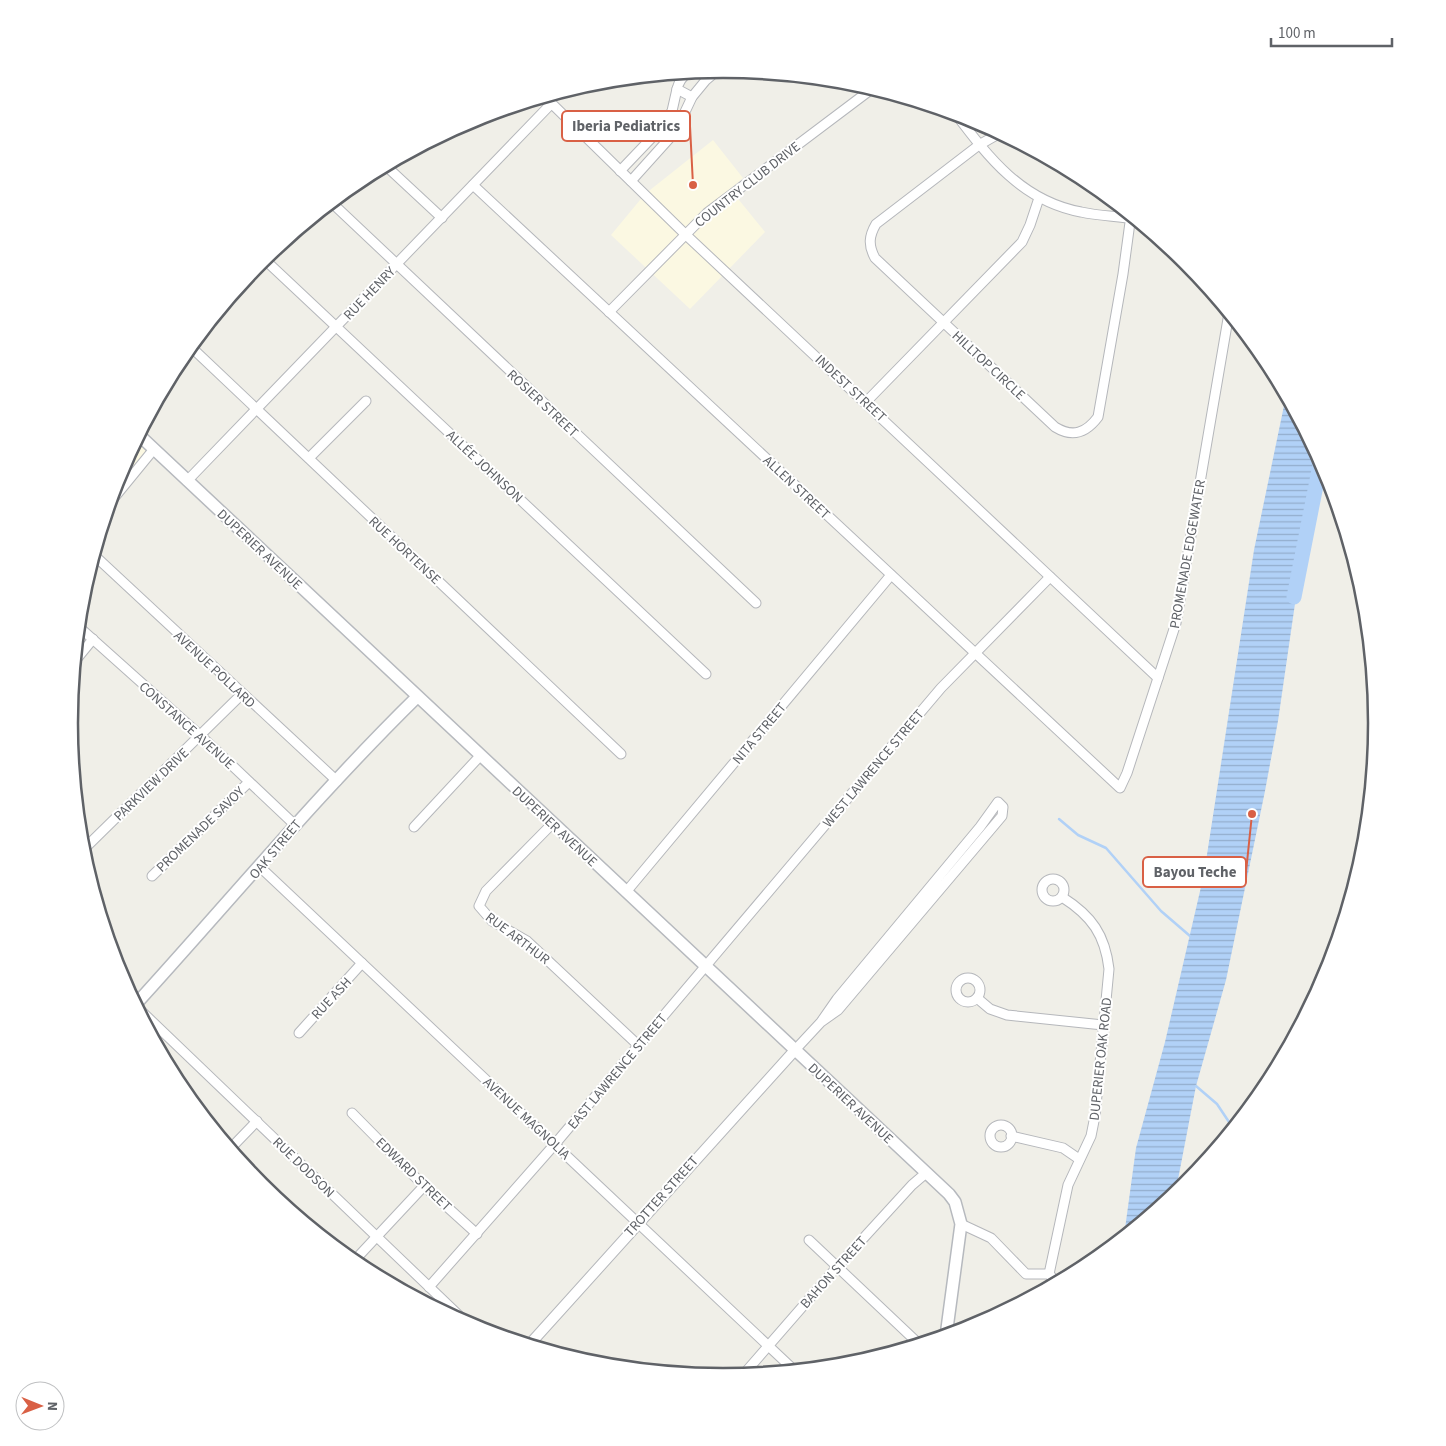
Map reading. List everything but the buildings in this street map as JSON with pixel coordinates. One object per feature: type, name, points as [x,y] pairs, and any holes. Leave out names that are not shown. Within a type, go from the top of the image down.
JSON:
[{"type":"main road","name":"DUPERIER AVENUE","points":[[143,439],[705,968],[926,1173],[955,1202],[961,1224]]},
{"type":"main road","name":"OAK STREET","points":[[141,1001],[260,867],[295,824],[418,697]]},
{"type":"main road","points":[[947,1328],[961,1224]]},
{"type":"street","points":[[631,181],[676,131],[692,97],[708,78]]},
{"type":"street","points":[[620,171],[662,127],[672,111],[678,79]]},
{"type":"street","points":[[677,90],[692,97]]},
{"type":"street","name":"COUNTRY CLUB DRIVE","points":[[610,312],[707,213],[866,94]]},
{"type":"street","name":"INDEST STREET","points":[[549,101],[686,234],[1158,678]]},
{"type":"street","name":"RUE HENRY","points":[[187,481],[551,104]]},
{"type":"street","points":[[964,125],[996,166],[1020,186],[1039,198],[1082,212],[1122,216]]},
{"type":"street","name":"HILLTOP CIRCLE","points":[[993,137],[979,145],[876,224],[870,241],[874,258],[1055,427],[1063,432],[1073,434],[1084,432],[1098,417],[1131,223]]},
{"type":"street","points":[[391,170],[442,218]]},
{"type":"street","name":"ALLEN STREET","points":[[474,185],[1120,788]]},
{"type":"street","points":[[866,402],[1022,242],[1039,198]]},
{"type":"street","name":"ROSIER STREET","points":[[336,206],[396,265],[756,603]]},
{"type":"street","name":"ALLÉE JOHNSON","points":[[270,264],[706,674]]},
{"type":"street","name":"PROMENADE EDGEWATER","points":[[1120,788],[1127,773],[1176,623],[1228,321]]},
{"type":"street","name":"RUE HORTENSE","points":[[195,351],[621,754]]},
{"type":"street","points":[[309,458],[366,401]]},
{"type":"street","points":[[123,487],[154,449]]},
{"type":"street","name":"AVENUE POLLARD","points":[[98,559],[337,781]]},
{"type":"street","name":"NITA STREET","points":[[626,892],[891,575]]},
{"type":"street","name":"WEST LAWRENCE STREET","points":[[705,968],[935,695],[1050,576]]},
{"type":"street","name":"CONSTANCE AVENUE","points":[[84,631],[295,824]]},
{"type":"street","points":[[82,653],[94,639]]},
{"type":"street","name":"PARKVIEW DRIVE","points":[[89,844],[242,694]]},
{"type":"street","points":[[414,827],[480,756]]},
{"type":"street","name":"PROMENADE SAVOY","points":[[152,876],[249,782]]},
{"type":"street","name":"RUE ARTHUR","points":[[552,824],[486,891],[479,906],[492,921],[527,940],[638,1045]]},
{"type":"street","points":[[795,1050],[821,1022],[838,1010],[850,989],[971,845]]},
{"type":"street","name":"AVENUE MAGNOLIA","points":[[260,867],[789,1365]]},
{"type":"street","name":"DUPERIER OAK ROAD","points":[[1049,1274],[1068,1185],[1091,1136],[1095,1116],[1109,969],[1107,949],[1099,931],[1086,916],[1062,897]]},
{"type":"street","name":"RUE ASH","points":[[299,1033],[362,964]]},
{"type":"street","name":"EAST LAWRENCE STREET","points":[[429,1287],[555,1144],[705,968]]},
{"type":"street","points":[[977,998],[990,1009],[1007,1015],[1103,1025]]},
{"type":"street","name":"RUE DODSON","points":[[150,1019],[451,1308]]},
{"type":"street","name":"TROTTER STREET","points":[[533,1340],[795,1050]]},
{"type":"street","name":"EDWARD STREET","points":[[352,1113],[424,1186],[477,1234]]},
{"type":"street","points":[[234,1145],[258,1121]]},
{"type":"street","points":[[1012,1136],[1063,1148],[1079,1159]]},
{"type":"street","name":"BAHON STREET","points":[[749,1367],[837,1267],[912,1185],[926,1173]]},
{"type":"street","points":[[359,1256],[424,1186]]},
{"type":"street","points":[[961,1224],[992,1238],[1026,1274],[1049,1274],[1053,1278]]},
{"type":"street","points":[[809,1240],[914,1339]]},
{"type":"shaded area","points":[[713,140],[743,178],[730,189],[765,232],[690,309],[611,235],[645,194]]},
{"type":"shaded area","points":[[140,446],[147,452],[127,477]]},
{"type":"water","points":[[1284,404],[1315,467],[1278,721],[1265,791],[1226,980],[1196,1086],[1178,1180],[1125,1228],[1136,1148],[1165,1042],[1204,874],[1254,550]]},
{"type":"waterway","points":[[1294,597],[1318,474]]},
{"type":"waterway","points":[[1059,819],[1078,835],[1106,848],[1161,911],[1190,936]]},
{"type":"waterway","points":[[1196,1086],[1217,1104],[1229,1123]]},
{"type":"place","name":"Iberia Pediatrics","points":[[693,185]]},
{"type":"place","name":"Bayou Teche","points":[[1252,814]]}]
